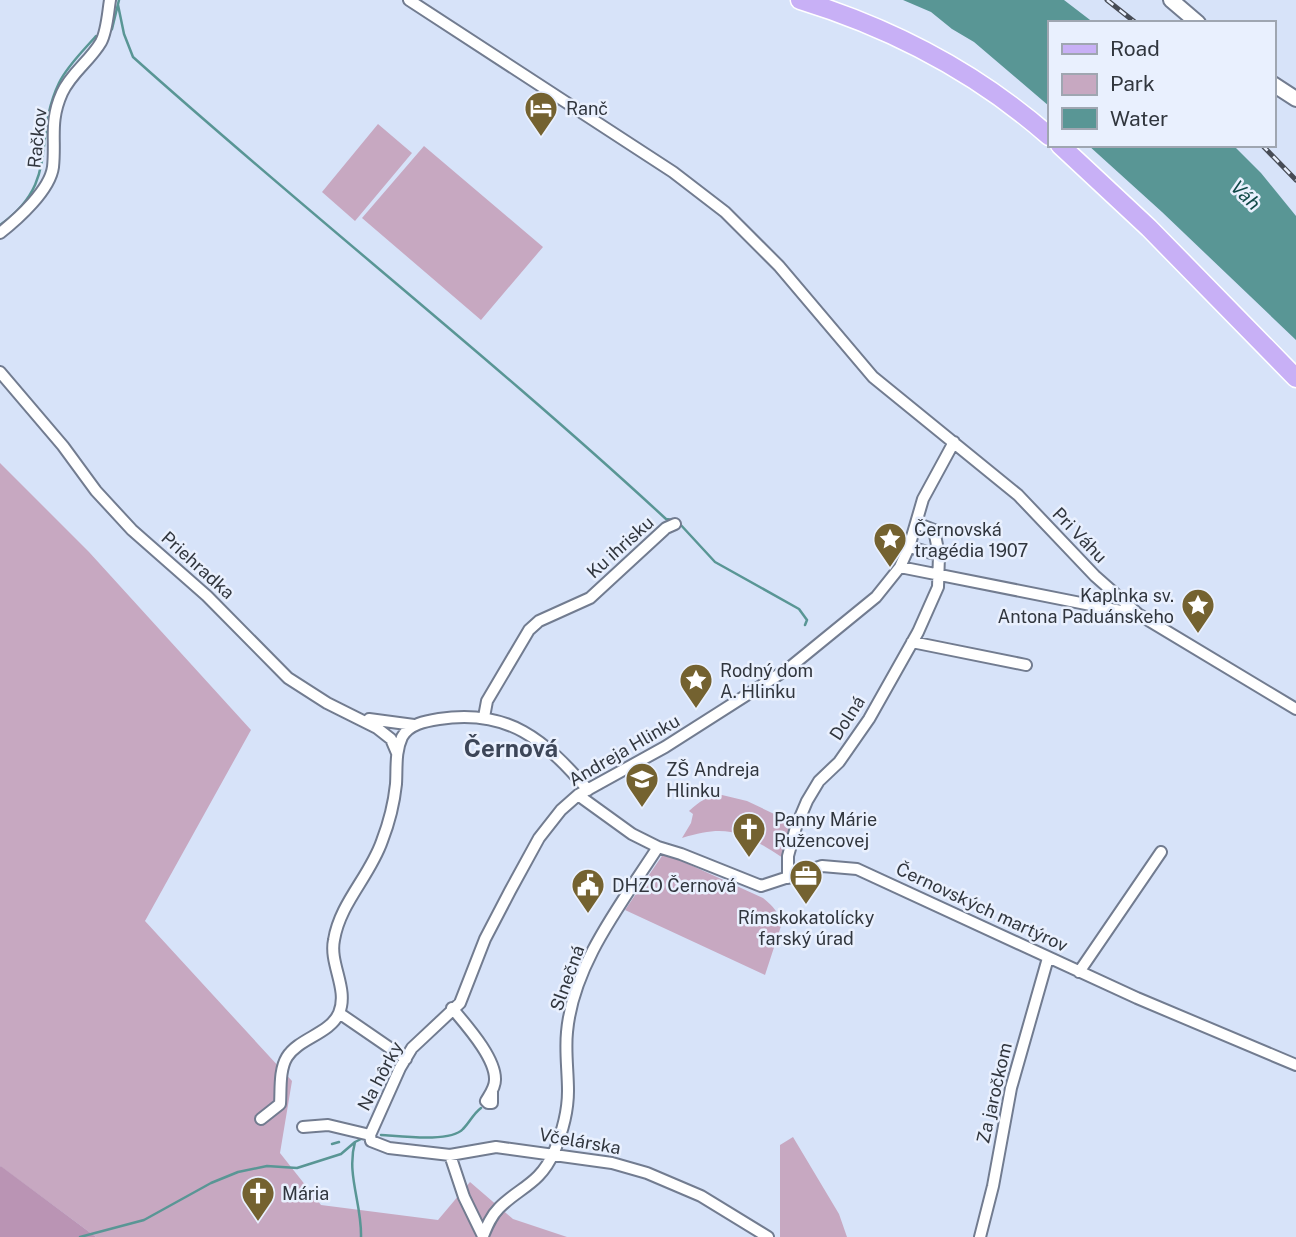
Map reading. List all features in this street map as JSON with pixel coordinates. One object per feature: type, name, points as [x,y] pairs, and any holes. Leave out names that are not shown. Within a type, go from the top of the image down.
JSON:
[{"type":"main road","points":[[800,0],[842,13],[908,42],[968,77],[1022,113],[1048,135]]},
{"type":"main road","points":[[1062,147],[1149,228],[1296,378]]},
{"type":"street","name":"Račkov","points":[[0,233],[23,212],[48,181],[53,166],[52,130],[56,108],[71,76],[101,42],[110,0]]},
{"type":"street","name":"Pri Váhu","points":[[409,0],[673,172],[725,212],[779,266],[873,377],[1018,495],[1095,576],[1138,614],[1296,709]]},
{"type":"street","points":[[1171,0],[1196,21]]},
{"type":"street","points":[[1275,85],[1296,99]]},
{"type":"street","name":"Priehradka","points":[[0,372],[63,446],[96,491],[132,530],[207,596],[288,678],[327,703],[377,728],[391,740],[397,753]]},
{"type":"street","name":"Andreja Hlinku","points":[[456,1005],[485,939],[538,838],[561,810],[583,793],[665,747],[789,668],[866,606],[900,567],[909,547],[923,499],[954,442]]},
{"type":"street","points":[[909,547],[939,555],[934,530],[916,523]]},
{"type":"street","name":"Ku ihrisku","points":[[484,717],[487,701],[529,629],[539,621],[590,598],[658,535],[675,524]]},
{"type":"street","name":"Dolná","points":[[788,878],[788,856],[807,801],[869,719],[912,642],[938,587],[939,555]]},
{"type":"street","points":[[900,567],[1138,614]]},
{"type":"street","points":[[912,642],[1026,665]]},
{"type":"street","points":[[354,715],[380,722],[414,725],[463,716],[484,717]]},
{"type":"street","name":"Černovských martýrov","points":[[484,717],[514,727],[538,741],[570,769],[583,793],[632,834],[658,847],[761,886],[822,866],[858,869],[1079,972],[1296,1065]]},
{"type":"street","points":[[261,1119],[279,1104],[287,1057],[301,1043],[329,1025],[339,1013],[342,989],[333,943],[340,918],[373,865],[383,840],[396,785],[397,753],[403,735],[414,725]]},
{"type":"street","name":"Slnečná","points":[[450,1155],[464,1197],[483,1236],[490,1219],[499,1208],[541,1174],[553,1154],[566,1119],[566,1032],[573,1003],[583,974],[601,937],[658,847]]},
{"type":"street","points":[[1079,972],[1161,852]]},
{"type":"street","name":"Za jaročkom","points":[[980,1237],[993,1186],[1013,1078],[1048,958]]},
{"type":"street","points":[[456,1005],[492,1068],[495,1080],[492,1092]]},
{"type":"street","name":"Na hôrky","points":[[370,1138],[412,1048],[456,1005]]},
{"type":"street","points":[[339,1013],[406,1059]]},
{"type":"street","name":"Včelárska","points":[[303,1127],[328,1125],[370,1138],[389,1148],[450,1155],[496,1147],[612,1163],[646,1173],[701,1196],[768,1237]]},
{"type":"green space","points":[[378,124],[412,153],[355,221],[322,192]]},
{"type":"green space","points":[[424,146],[543,247],[481,320],[362,218]]},
{"type":"green space","points":[[0,463],[89,552],[251,730],[145,921],[292,1081],[280,1153],[321,1205],[438,1220],[470,1182],[513,1219],[567,1237],[96,1237],[0,1166]]},
{"type":"green space","points":[[722,795],[747,801],[791,822],[783,858],[736,833],[712,831],[682,838],[691,823],[693,814],[689,811],[704,800]]},
{"type":"green space","points":[[664,853],[763,898],[773,907],[781,926],[765,975],[625,910]]},
{"type":"green space","points":[[793,1137],[839,1214],[847,1237],[780,1237],[780,1145]]},
{"type":"shaded area","points":[[0,1166],[2,1167],[96,1237],[0,1237]]},
{"type":"water","points":[[903,0],[1064,0],[1091,21],[1048,21],[1048,105],[974,42],[931,12]]},
{"type":"water","name":"Váh","points":[[1090,147],[1235,147],[1261,173],[1296,216],[1296,340]]},
{"type":"waterway","points":[[109,32],[119,0]]},
{"type":"waterway","points":[[118,5],[124,34],[133,57],[534,401],[666,519],[674,520]]},
{"type":"waterway","points":[[0,225],[19,209],[31,193],[42,159],[51,103],[59,83],[71,64],[96,36]]},
{"type":"waterway","points":[[679,523],[715,562],[799,609],[807,620],[805,625]]},
{"type":"waterway","points":[[381,1135],[424,1138],[447,1136],[463,1129],[481,1108]]},
{"type":"waterway","points":[[361,1139],[355,1142],[352,1166],[361,1237]]},
{"type":"waterway","points":[[332,1144],[339,1142]]},
{"type":"waterway","points":[[80,1237],[144,1220],[211,1183],[238,1172],[267,1166],[297,1168],[341,1154],[355,1142]]},
{"type":"railway","points":[[1107,0],[1133,21]]},
{"type":"railway","points":[[1264,147],[1296,180]]},
{"type":"place","name":"Ranč","points":[[541,138]]},
{"type":"place","name":"Černovská tragédia 1907","points":[[890,569]]},
{"type":"place","name":"Kaplnka sv. Antona Paduánskeho","points":[[1198,635]]},
{"type":"place","name":"Rodný dom A. Hlinku","points":[[696,710]]},
{"type":"place","name":"ZŠ Andreja Hlinku","points":[[642,809]]},
{"type":"place","name":"Panny Márie Ružencovej","points":[[749,859]]},
{"type":"place","name":"Rímskokatolícky farský úrad","points":[[806,906]]},
{"type":"place","name":"DHZO Černová","points":[[588,915]]},
{"type":"place","name":"Mária","points":[[258,1223]]},
{"type":"district","name":"Černová","points":[[511,748]]}]
